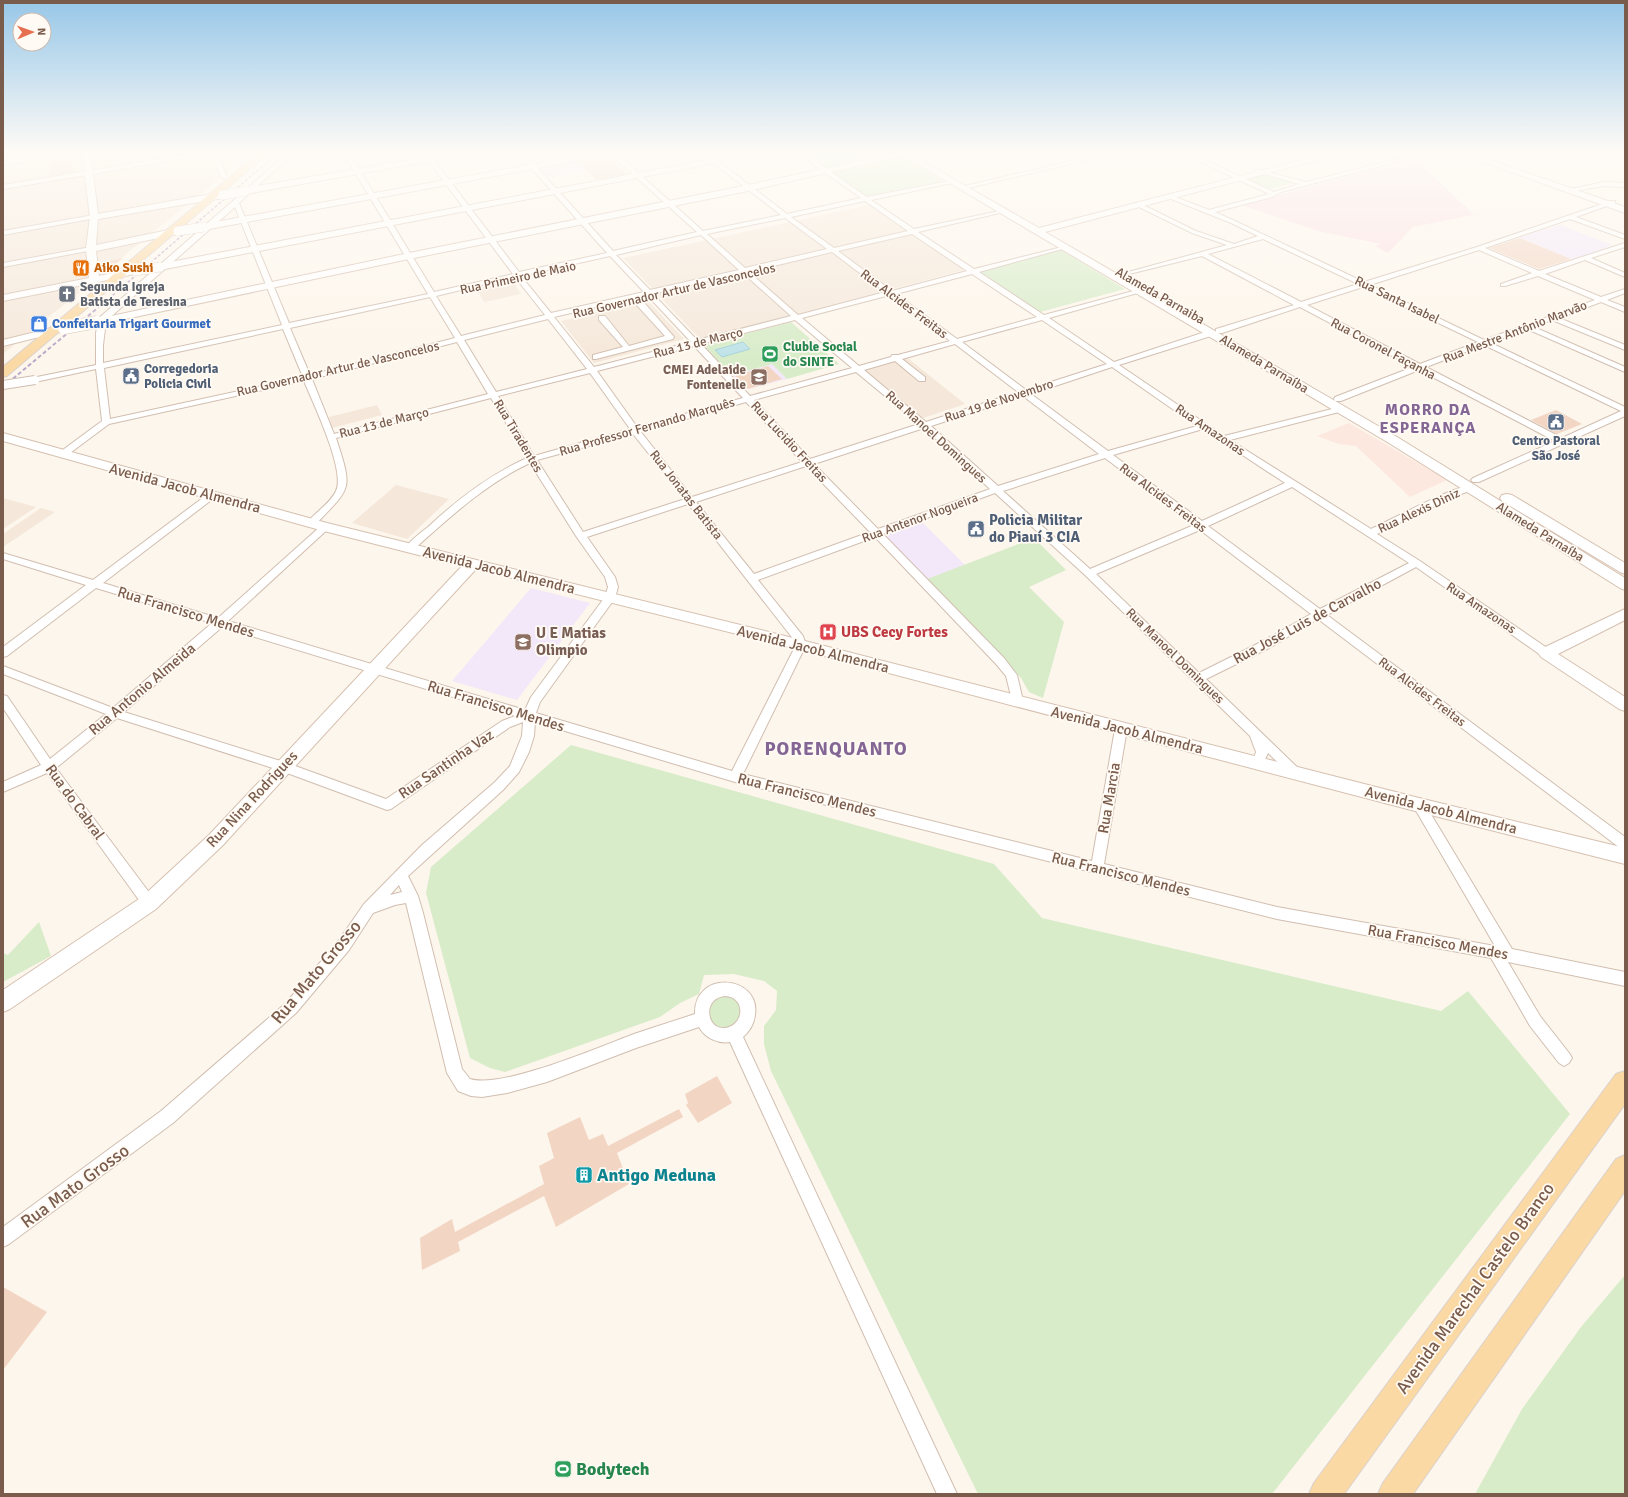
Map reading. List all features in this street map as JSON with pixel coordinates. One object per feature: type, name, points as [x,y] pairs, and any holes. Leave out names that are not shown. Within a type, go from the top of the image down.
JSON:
[{"type":"main road","points":[[94,221],[91,249],[94,284]]},
{"type":"main road","points":[[3,361],[35,336],[94,284],[106,277],[173,221]]},
{"type":"main road","points":[[3,373],[59,330],[122,274],[188,221]]},
{"type":"main road","points":[[91,249],[237,221]]},
{"type":"main road","points":[[106,277],[404,221]]},
{"type":"main road","points":[[3,343],[99,321],[582,221]]},
{"type":"main road","name":"Alameda Parnaíba","points":[[1022,221],[1037,228]]},
{"type":"main road","name":"Alameda Parnaíba","points":[[1025,221],[1064,247],[1139,291],[1215,332]]},
{"type":"main road","points":[[1037,228],[1065,221]]},
{"type":"main road","points":[[1037,228],[1067,221]]},
{"type":"main road","name":"Alameda Parnaiba","points":[[1037,228],[1123,275],[1215,332],[1473,484],[1552,525],[1625,569]]},
{"type":"main road","points":[[3,298],[94,284]]},
{"type":"main road","name":"Avenida Jacob Almendra","points":[[3,437],[325,527],[801,645],[1121,729],[1625,856]]},
{"type":"main road","name":"Alameda Parnaíba","points":[[1473,484],[1625,585]]},
{"type":"main road","name":"Rua Nina Rodrigues","points":[[3,1002],[149,903],[216,840],[283,766],[473,563]]},
{"type":"main road","points":[[1546,652],[1625,614]]},
{"type":"main road","name":"Rua Amazonas","points":[[1546,652],[1625,705]]},
{"type":"main road","name":"Avenida Marechal Castelo Branco","points":[[1325,1494],[1625,1082]]},
{"type":"main road","points":[[1394,1494],[1625,1168]]},
{"type":"street","points":[[3,233],[72,221]]},
{"type":"street","points":[[106,422],[100,366],[98,334],[99,321],[213,221]]},
{"type":"street","points":[[242,221],[308,378],[331,437],[342,476],[343,486],[338,496],[312,523]]},
{"type":"street","name":"Rua Tiradentes","points":[[387,221],[532,459],[581,536],[613,582],[610,598]]},
{"type":"street","name":"Rua Jonatas Batista","points":[[477,221],[592,370],[635,430],[799,639],[801,645]]},
{"type":"street","name":"Rua Lucidio Freitas","points":[[582,221],[749,398],[808,463],[1000,661],[1011,675],[1017,702]]},
{"type":"street","name":"Rua Manoel Domingues","points":[[688,221],[797,318],[925,425],[1089,573],[1296,773]]},
{"type":"street","name":"Rua Primeiro de Maio","points":[[3,385],[35,380],[432,295],[443,295],[518,276],[774,221]]},
{"type":"street","name":"Rua Alcides Freitas","points":[[792,221],[891,293],[1023,394],[1625,844]]},
{"type":"street","name":"Rua Amazonas","points":[[897,221],[1113,364],[1222,439],[1416,563],[1546,652]]},
{"type":"street","name":"Rua Governador Artur de Vasconcelos","points":[[63,454],[106,422],[308,378],[651,294],[966,221]]},
{"type":"street","points":[[1171,221],[1194,232],[1235,246]]},
{"type":"street","name":"Rua Santa Isabel","points":[[1230,221],[1485,342],[1625,411]]},
{"type":"street","name":"Rua 19 de Novembro","points":[[581,536],[1113,364],[1479,248],[1559,221]]},
{"type":"street","points":[[1581,221],[1625,237]]},
{"type":"street","points":[[1123,275],[1157,264],[1235,246],[1263,236]]},
{"type":"street","points":[[1503,285],[1625,245]]},
{"type":"street","name":"Rua 13 de Março","points":[[331,437],[797,318],[1064,247]]},
{"type":"street","points":[[1479,248],[1625,310]]},
{"type":"street","points":[[3,265],[91,249]]},
{"type":"street","name":"Rua Coronel Façanha","points":[[1203,254],[1563,442]]},
{"type":"street","points":[[1585,258],[1625,275]]},
{"type":"street","name":"Rua Professor Fernando Marquês","points":[[410,548],[470,494],[501,473],[532,459],[856,368],[1139,291]]},
{"type":"street","name":"Rua Mestre Antônio Marvão","points":[[1222,439],[1339,404],[1419,368],[1485,342],[1625,291]]},
{"type":"street","name":"Rua Governador Artur de Vasconcelos","points":[[551,318],[636,300],[651,294]]},
{"type":"street","points":[[596,358],[670,337],[636,300]]},
{"type":"street","points":[[602,318],[628,349]]},
{"type":"street","points":[[1553,318],[1625,348]]},
{"type":"street","points":[[1528,327],[1625,370]]},
{"type":"street","points":[[895,358],[922,379]]},
{"type":"street","name":"Rua Alexis Diniz","points":[[1369,534],[1625,411]]},
{"type":"street","name":"Rua Antenor Nogueira","points":[[751,579],[996,490],[1105,455],[1205,426]]},
{"type":"street","points":[[1089,573],[1200,526],[1291,484]]},
{"type":"street","points":[[3,653],[211,496]]},
{"type":"street","name":"Alameda Parnaiba","points":[[1552,525],[1625,563]]},
{"type":"street","name":"Rua Antonio Almeida","points":[[3,787],[49,767],[115,713],[220,622],[325,527]]},
{"type":"street","name":"Rua Francisco Mendes","points":[[3,556],[528,716],[735,777],[1277,913],[1501,954],[1625,979]]},
{"type":"street","name":"Rua José Luis de Carvalho","points":[[1198,678],[1267,644],[1416,563]]},
{"type":"street","points":[[528,716],[535,700],[610,598]]},
{"type":"street","points":[[735,777],[801,645]]},
{"type":"street","points":[[3,670],[115,713],[283,766]]},
{"type":"street","name":"Rua do Cabral","points":[[3,699],[49,767],[149,903]]},
{"type":"street","name":"Rua Santinha Vaz","points":[[283,766],[387,805],[506,724],[528,716]]},
{"type":"street","name":"Rua Mato Grosso","points":[[3,1238],[168,1117],[291,1008],[344,945],[370,908],[401,874],[427,849],[499,786],[515,769],[523,752],[528,736],[528,716]]},
{"type":"street","name":"Rua Marcia","points":[[1097,868],[1121,729]]},
{"type":"street","name":"Rua Manoel Domingues","points":[[1254,732],[1262,752],[1258,763]]},
{"type":"street","points":[[1419,805],[1501,954],[1535,1021],[1564,1058]]},
{"type":"street","points":[[401,874],[411,896],[455,1073],[464,1085],[471,1088],[482,1089],[507,1085],[547,1074],[636,1041],[702,1019]]},
{"type":"street","points":[[370,908],[395,899],[411,896]]},
{"type":"street","points":[[721,989],[736,990],[747,1001],[749,1008],[748,1015],[740,1028],[734,1032],[718,1034],[711,1031],[702,1019],[701,1012],[703,1004],[713,992],[721,989]]},
{"type":"street","points":[[734,1032],[946,1494]]},
{"type":"shaded area","points":[[3,221],[167,221],[3,354]]},
{"type":"shaded area","points":[[795,221],[892,221],[964,270],[701,340],[623,258]]},
{"type":"shaded area","points":[[1288,221],[1444,221],[1413,227],[1388,253],[1375,246],[1380,244],[1318,231]]},
{"type":"shaded area","points":[[1561,225],[1612,245],[1576,261],[1518,237]]},
{"type":"shaded area","points":[[512,280],[521,294],[484,302],[476,288]]},
{"type":"shaded area","points":[[647,300],[684,339],[594,363],[561,321]]},
{"type":"shaded area","points":[[905,356],[965,404],[920,419],[862,369]]},
{"type":"shaded area","name":"CMEI Adelaide Fontenelle","points":[[772,364],[787,379],[745,390],[732,375]]},
{"type":"shaded area","points":[[377,405],[382,415],[332,428],[329,417]]},
{"type":"shaded area","points":[[1349,423],[1447,480],[1410,497],[1356,446],[1339,444],[1317,436]]},
{"type":"shaded area","points":[[396,485],[449,499],[407,539],[352,523]]},
{"type":"shaded area","points":[[3,498],[36,507],[3,529]]},
{"type":"shaded area","points":[[41,508],[55,512],[3,547],[3,534]]},
{"type":"shaded area","points":[[921,521],[965,565],[927,579],[884,534]]},
{"type":"shaded area","name":"U E Matias Olimpio","points":[[531,588],[590,603],[517,700],[452,681]]},
{"type":"green space","points":[[1061,250],[1125,289],[1040,312],[976,272]]},
{"type":"green space","name":"Cluble Social do SINTE","points":[[791,322],[839,364],[787,379],[772,364],[732,375],[703,345]]},
{"type":"green space","points":[[1034,538],[1066,570],[1029,587],[1064,622],[1043,698],[1029,692],[1021,678],[927,579]]},
{"type":"green space","points":[[571,745],[994,864],[1042,918],[1441,1011],[1468,991],[1570,1114],[1272,1494],[978,1494],[771,1071],[764,1044],[764,1026],[776,1010],[777,991],[764,981],[734,974],[704,975],[699,994],[680,1003],[660,1017],[505,1072],[490,1068],[470,1058],[426,893],[431,867]]},
{"type":"green space","points":[[39,922],[51,956],[3,982],[3,953],[8,955]]},
{"type":"green space","points":[[722,995],[738,999],[742,1014],[734,1024],[727,1028],[719,1028],[714,1026],[708,1017],[711,1003]]},
{"type":"green space","points":[[1625,1275],[1625,1494],[1475,1494],[1522,1409],[1581,1327]]},
{"type":"water","points":[[743,342],[750,349],[722,357],[715,350]]},
{"type":"building","points":[[1520,238],[1571,259],[1539,269],[1489,248]]},
{"type":"building","points":[[123,258],[106,273],[100,274],[99,263]]},
{"type":"building","name":"CMEI Adelaide Fontenelle","points":[[768,366],[782,379],[748,389],[735,376]]},
{"type":"building","name":"Centro Pastoral São José","points":[[1556,410],[1582,424],[1557,434],[1531,420]]},
{"type":"building","points":[[717,1076],[732,1103],[698,1123],[686,1105],[688,1103],[685,1094]]},
{"type":"building","name":"Antigo Meduna","points":[[679,1109],[683,1117],[617,1153],[629,1184],[556,1227],[544,1196],[458,1242],[460,1251],[422,1270],[420,1238],[452,1219],[455,1232],[544,1184],[539,1166],[554,1158],[547,1133],[580,1117],[589,1140],[603,1134],[608,1146]]},
{"type":"building","points":[[3,1287],[47,1312],[3,1370]]},
{"type":"railway","points":[[105,302],[199,221]]},
{"type":"railway","points":[[3,387],[106,301]]},
{"type":"place","name":"Aiko Sushi","points":[[81,268]]},
{"type":"place","name":"Segunda Igreja Batista de Teresina","points":[[67,294]]},
{"type":"place","name":"Confeitaria Trigart Gourmet","points":[[39,324]]},
{"type":"place","name":"Cluble Social do SINTE","points":[[770,354]]},
{"type":"place","name":"Corregedoria Policia Civil","points":[[131,376]]},
{"type":"place","name":"CMEI Adelaide Fontenelle","points":[[759,377]]},
{"type":"place","name":"Centro Pastoral São José","points":[[1556,422]]},
{"type":"place","name":"Policia Militar do Piauí 3 CIA","points":[[976,529]]},
{"type":"place","name":"UBS Cecy Fortes","points":[[828,632]]},
{"type":"place","name":"U E Matias Olimpio","points":[[523,642]]},
{"type":"place","name":"Antigo Meduna","points":[[584,1175]]},
{"type":"place","name":"Bodytech","points":[[563,1469]]},
{"type":"district","name":"MORRO DA ESPERANÇA","points":[[1428,419]]},
{"type":"district","name":"PORENQUANTO","points":[[836,749]]}]
